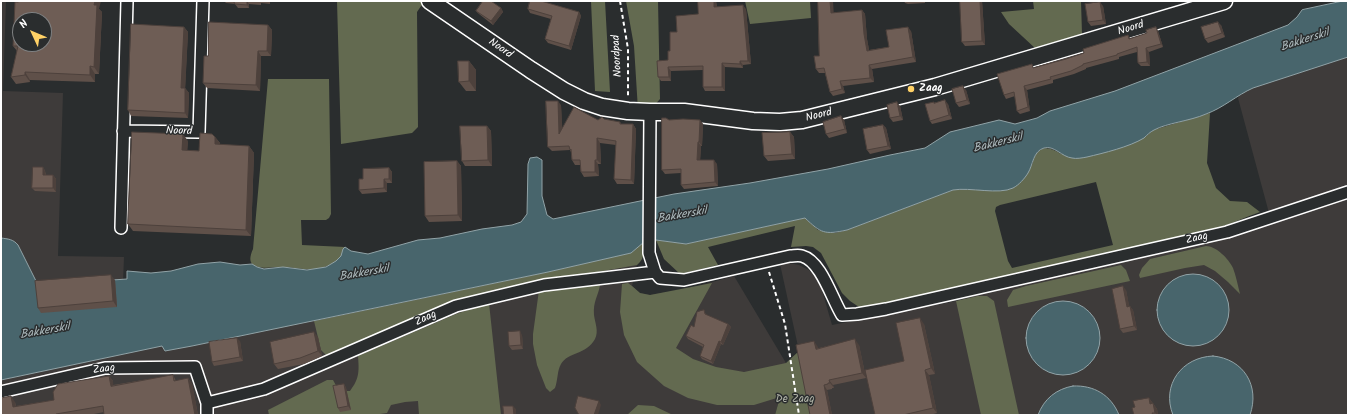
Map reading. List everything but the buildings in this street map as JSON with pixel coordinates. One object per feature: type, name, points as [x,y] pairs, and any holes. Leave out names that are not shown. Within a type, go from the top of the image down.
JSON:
[{"type":"street","points":[[121,228],[127,1]]},
{"type":"street","name":"Noord","points":[[124,131],[199,132],[203,1]]},
{"type":"street","name":"Noord","points":[[430,1],[531,70],[564,91],[584,101],[602,107],[628,111],[684,112],[753,121],[780,122],[802,120],[935,87],[1224,1]]},
{"type":"street","points":[[650,112],[649,253],[655,272]]},
{"type":"street","name":"Zaag","points":[[208,403],[264,389],[456,306],[544,286],[655,272],[660,278],[684,280],[790,256],[803,256],[810,261],[821,275],[842,315],[857,314],[1227,232],[1348,192]]},
{"type":"street","name":"Zaag","points":[[1,392],[105,368],[195,367],[208,403],[207,415]]},
{"type":"path","name":"Noordpad","points":[[620,1],[628,49],[628,111]]},
{"type":"path","points":[[766,261],[785,324],[799,415]]},
{"type":"shaded area","points":[[1,1],[6,1],[3,91],[63,93],[58,256],[124,257],[122,308],[1,326]]},
{"type":"shaded area","points":[[1348,57],[1348,415],[813,415],[780,264],[789,263],[799,265],[809,270],[816,278],[821,287],[832,325],[956,301],[1269,213],[1238,98],[1242,93],[1253,88]]},
{"type":"shaded area","points":[[642,259],[637,265],[632,286],[640,293],[650,295],[691,288],[734,276],[786,363],[775,415],[1,415],[1,380],[162,346],[165,351],[192,346],[548,272]]},
{"type":"green space","points":[[337,1],[419,1],[423,3],[417,12],[418,127],[412,133],[341,144]]},
{"type":"green space","points":[[591,1],[605,1],[610,92],[595,91]]},
{"type":"green space","points":[[626,1],[658,1],[660,99],[652,108],[638,110],[634,46]]},
{"type":"green space","points":[[745,1],[810,1],[811,18],[750,24]]},
{"type":"green space","points":[[1033,1],[1081,1],[1082,34],[1036,49],[1009,24],[1001,12],[1034,9]]},
{"type":"green space","points":[[268,79],[329,79],[331,214],[326,220],[301,220],[302,245],[345,247],[340,259],[322,268],[264,268],[258,267],[251,262]]},
{"type":"green space","points":[[1210,113],[1207,163],[1216,188],[1230,201],[1247,202],[1260,212],[1209,231],[868,308],[859,307],[842,293],[821,253],[813,247],[791,247],[795,226],[708,247],[718,265],[680,274],[664,259],[656,240],[686,244],[805,218],[818,230],[835,233],[847,230],[953,190],[1006,190],[1011,188],[1032,165],[1037,152],[1043,149],[1047,148],[1061,154],[1144,138],[1153,130]],"holes":[[[1096,182],[1113,245],[1012,268],[1008,261],[995,211],[996,207]]]},
{"type":"green space","points":[[644,242],[643,257],[637,265],[483,294],[327,356],[321,350],[314,321],[548,272],[630,253]]},
{"type":"green space","points":[[1206,246],[1214,248],[1231,264],[1240,294],[1215,271],[1204,265],[1140,278],[1139,275],[1142,268],[1150,259]]},
{"type":"green space","points":[[1121,265],[1126,270],[1130,281],[1008,307],[1007,300],[1013,290]]},
{"type":"green space","name":"De Zaag","points":[[628,283],[640,293],[650,295],[712,283],[676,348],[693,359],[716,367],[744,372],[786,363],[799,351],[813,415],[775,415],[780,397],[754,405],[717,405],[688,398],[664,386],[637,362],[624,335],[620,312],[622,284]]},
{"type":"green space","points":[[600,285],[594,306],[597,330],[595,339],[587,348],[564,360],[560,367],[555,388],[550,392],[546,388],[537,365],[533,344],[539,290],[566,286]]},
{"type":"green space","points":[[978,296],[987,296],[994,301],[1019,415],[981,415],[956,301]]},
{"type":"green space","points":[[489,303],[501,415],[419,415],[418,401],[391,405],[387,413],[373,415],[269,415],[268,410],[327,380],[333,380],[339,391],[350,391],[356,382],[358,374],[358,356],[456,314]]},
{"type":"green space","points":[[638,405],[654,406],[673,415],[627,415]]},
{"type":"water","name":"Bakkerskil","points":[[1348,1],[1348,57],[1253,88],[1212,111],[1159,128],[1138,141],[1116,149],[1087,157],[1075,158],[1065,156],[1051,148],[1044,148],[1035,155],[1030,170],[1024,179],[1015,187],[1007,190],[953,190],[839,232],[823,232],[805,218],[686,244],[656,240],[644,242],[631,253],[548,272],[192,346],[165,351],[162,346],[1,380],[1,238],[12,240],[18,245],[38,285],[127,279],[127,271],[151,273],[171,271],[198,264],[220,262],[240,265],[252,264],[264,269],[283,267],[307,270],[326,267],[341,256],[345,247],[351,251],[368,254],[418,240],[440,238],[521,222],[527,214],[528,164],[530,158],[537,157],[542,160],[542,196],[547,215],[553,219],[674,194],[750,183],[828,169],[925,148],[950,132],[999,120],[1015,124],[1037,118],[1050,111],[1115,91],[1288,25],[1302,10]]},
{"type":"water","points":[[1186,274],[1200,274],[1207,276],[1219,284],[1227,296],[1229,310],[1227,324],[1219,336],[1207,344],[1200,346],[1186,346],[1179,344],[1167,336],[1159,324],[1157,317],[1157,303],[1159,296],[1167,284],[1179,276]]},
{"type":"water","points":[[1063,301],[1077,304],[1089,312],[1097,324],[1100,338],[1097,352],[1089,364],[1077,372],[1063,375],[1049,372],[1037,364],[1029,352],[1026,338],[1029,324],[1037,312],[1049,304]]},
{"type":"water","points":[[1213,356],[1224,358],[1233,362],[1241,368],[1247,376],[1251,384],[1253,394],[1253,404],[1250,415],[1173,415],[1170,404],[1170,393],[1172,383],[1177,375],[1192,361]]},
{"type":"water","points":[[1073,386],[1095,389],[1111,402],[1119,415],[1038,415],[1044,404],[1051,396],[1067,387]]},
{"type":"place","name":"Zaag","points":[[911,89]]}]
